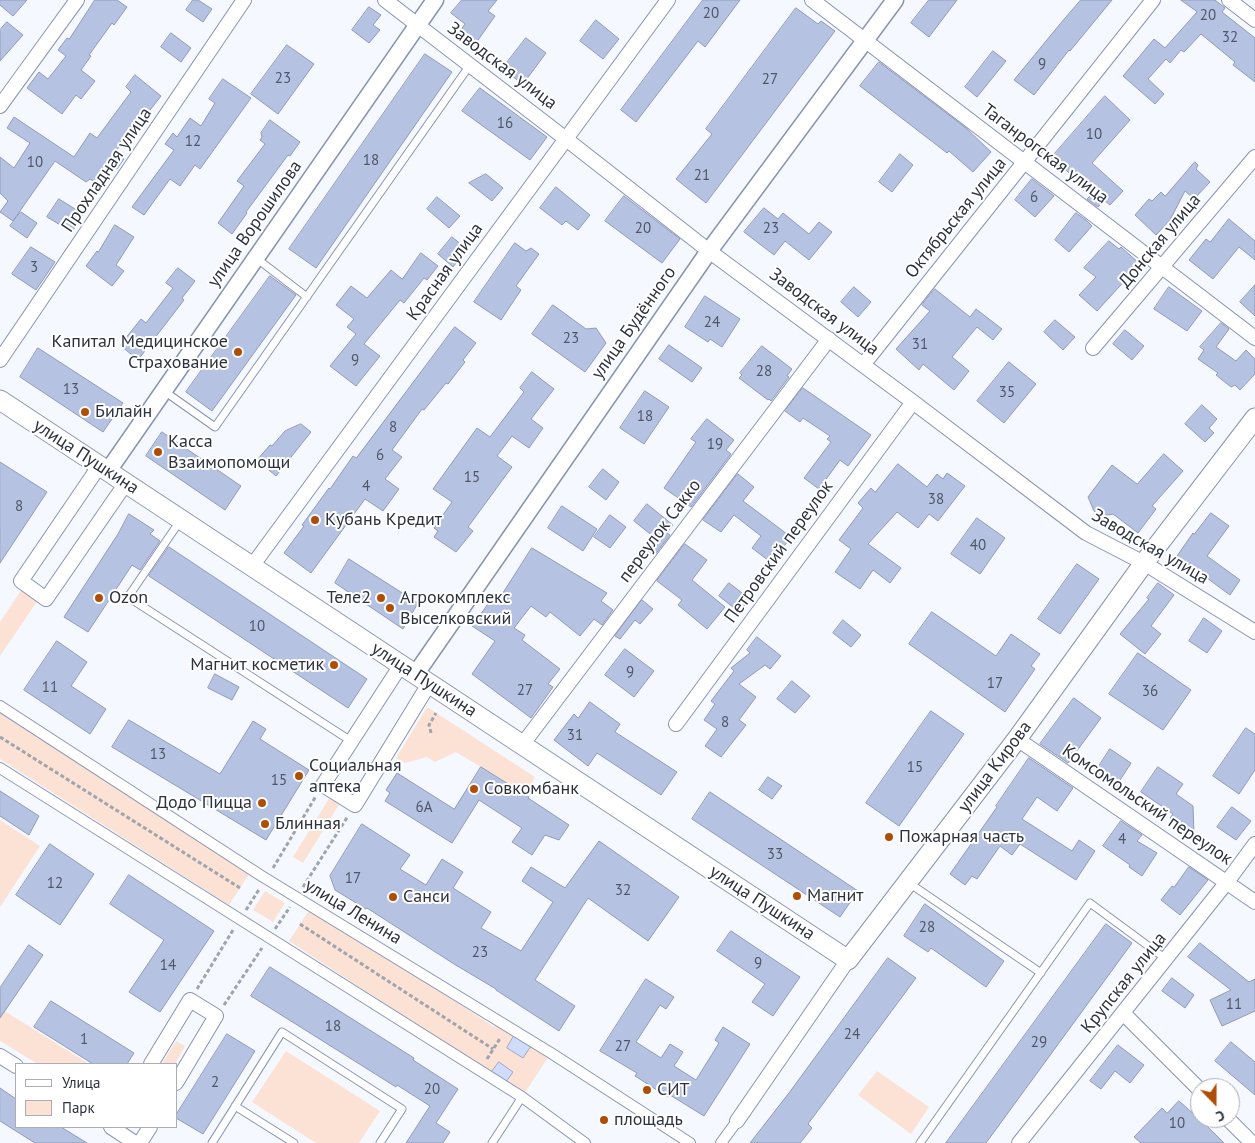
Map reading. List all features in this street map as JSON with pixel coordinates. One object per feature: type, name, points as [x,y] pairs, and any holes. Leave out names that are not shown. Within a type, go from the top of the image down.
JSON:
[{"type":"main road","name":"улица Пушкина","points":[[0,400],[848,960]]},
{"type":"main road","name":"улица Кирова","points":[[848,960],[1018,739],[1144,563],[1255,418]]},
{"type":"street","points":[[0,106],[77,0]]},
{"type":"street","name":"Прохладная улица","points":[[0,360],[244,0]]},
{"type":"street","name":"Заводская улица","points":[[385,0],[709,251],[1086,533],[1144,563],[1255,632]]},
{"type":"street","name":"улица Ворошилова","points":[[126,483],[46,599],[21,581],[104,468],[164,391],[436,0]]},
{"type":"street","name":"Красная улица","points":[[252,566],[668,0]]},
{"type":"street","name":"Таганрогская улица","points":[[812,0],[1255,338]]},
{"type":"street","name":"улица Будённого","points":[[323,785],[351,741],[415,675],[709,251],[895,0]]},
{"type":"street","name":"Октябрьская улица","points":[[862,365],[1153,0]]},
{"type":"street","points":[[1230,0],[1255,20]]},
{"type":"street","name":"Донская улица","points":[[1093,348],[1255,158]]},
{"type":"street","name":"переулок Сакко","points":[[522,745],[829,339]]},
{"type":"street","name":"Петровский переулок","points":[[676,724],[913,402]]},
{"type":"street","name":"улица Будённого","points":[[355,805],[415,675]]},
{"type":"street","name":"улица Ленина","points":[[0,706],[267,879],[508,1026],[690,1143]]},
{"type":"street","name":"Комсомольский переулок","points":[[1018,739],[1255,902]]},
{"type":"street","points":[[0,768],[480,1070],[522,1097],[585,1143]]},
{"type":"street","points":[[323,785],[355,805]]},
{"type":"street","name":"Крупская улица","points":[[1019,1143],[1124,1013],[1255,844]]},
{"type":"street","name":"улица Кирова","points":[[721,1143],[848,960]]},
{"type":"street","points":[[152,1063],[190,1000],[216,1016],[178,1080]]},
{"type":"street","points":[[1124,1013],[1190,1080]]},
{"type":"street","points":[[0,1056],[15,1065]]},
{"type":"street","points":[[113,1128],[135,1143]]},
{"type":"street","points":[[140,1143],[149,1128]]},
{"type":"street","points":[[1237,1128],[1252,1143]]},
{"type":"lane","points":[[164,391],[215,427],[470,65]]},
{"type":"lane","points":[[256,258],[307,297]]},
{"type":"lane","points":[[181,520],[128,597],[351,741]]},
{"type":"lane","points":[[908,882],[1041,973]]},
{"type":"lane","points":[[920,1143],[1090,904],[1166,959]]},
{"type":"lane","points":[[212,1143],[282,1032],[402,1109],[380,1143]]},
{"type":"lane","points":[[492,1143],[522,1097]]},
{"type":"lane","points":[[234,1106],[294,1143]]},
{"type":"path","points":[[431,733],[429,725],[436,713]]},
{"type":"path","points":[[0,737],[240,888]]},
{"type":"path","points":[[190,1000],[267,879],[323,785]]},
{"type":"path","points":[[216,1016],[297,897],[355,805]]},
{"type":"path","points":[[300,924],[493,1049]]},
{"type":"path","points":[[480,1070],[508,1026]]},
{"type":"green space","points":[[22,589],[38,600],[0,656],[0,622]]},
{"type":"green space","points":[[427,707],[535,777],[526,794],[456,752],[435,762],[427,757],[405,763],[396,758]]},
{"type":"green space","points":[[0,711],[251,871],[229,905],[0,759]]},
{"type":"green space","points":[[330,797],[340,803],[303,863],[293,857]]},
{"type":"green space","points":[[0,820],[40,846],[0,907]]},
{"type":"green space","points":[[265,891],[285,903],[273,922],[253,910]]},
{"type":"green space","points":[[312,906],[494,1027],[499,1020],[551,1053],[522,1097],[481,1067],[289,941]]},
{"type":"green space","points":[[0,1008],[87,1063],[36,1063],[0,1041]]},
{"type":"green space","points":[[176,1041],[185,1046],[176,1063],[163,1063]]},
{"type":"green space","points":[[286,1051],[380,1111],[359,1143],[316,1143],[252,1102]]},
{"type":"green space","points":[[877,1071],[929,1107],[911,1134],[858,1095]]},
{"type":"water","points":[[514,1036],[531,1046],[523,1058],[507,1048]]},
{"type":"water","points":[[499,1062],[513,1072],[506,1082],[491,1073]]},
{"type":"building","points":[[0,0],[27,0],[13,16],[0,5]]},
{"type":"building","points":[[95,0],[117,0],[127,7],[114,25],[112,23],[89,55],[91,56],[81,70],[95,81],[81,99],[76,95],[62,114],[27,88],[39,72],[48,79],[66,56],[58,50],[67,38],[69,39]]},
{"type":"building","points":[[193,0],[198,0],[212,9],[203,22],[186,10]]},
{"type":"building","points":[[462,0],[497,0],[488,11],[495,16],[476,43],[460,31],[465,24],[451,13]]},
{"type":"building","points":[[703,0],[740,0],[705,47],[698,41],[636,122],[621,110]]},
{"type":"building","points":[[929,0],[957,0],[929,37],[911,23]]},
{"type":"building","points":[[1081,0],[1112,0],[1069,50],[1034,95],[1014,80]]},
{"type":"building","points":[[1181,0],[1215,0],[1225,8],[1222,12],[1255,38],[1255,82],[1233,65],[1235,62],[1201,34],[1184,52],[1181,50],[1170,63],[1166,59],[1148,79],[1164,94],[1155,104],[1123,76],[1154,39],[1165,48],[1197,12]]},
{"type":"building","points":[[369,7],[381,15],[373,25],[380,30],[369,43],[352,30]]},
{"type":"building","points":[[796,8],[818,24],[821,21],[835,31],[706,203],[676,179],[712,134],[706,129]]},
{"type":"building","points":[[596,20],[619,39],[603,59],[580,41]]},
{"type":"building","points":[[7,22],[23,35],[0,61],[0,30]]},
{"type":"building","points":[[171,33],[191,48],[181,62],[161,47]]},
{"type":"building","points":[[526,38],[546,53],[523,84],[502,69]]},
{"type":"building","points":[[287,45],[314,64],[278,114],[251,94]]},
{"type":"building","points":[[993,51],[1006,61],[977,97],[965,87]]},
{"type":"building","points":[[425,54],[452,72],[316,268],[289,249]]},
{"type":"building","points":[[879,62],[966,128],[991,152],[973,172],[949,151],[947,153],[860,86]]},
{"type":"building","points":[[135,75],[161,96],[147,114],[143,111],[115,153],[124,159],[117,169],[108,164],[96,183],[90,179],[86,182],[55,161],[13,221],[0,212],[8,201],[0,193],[0,157],[14,168],[30,143],[7,128],[14,117],[74,157],[90,133],[97,138],[131,92],[126,87]]},
{"type":"building","points":[[223,79],[251,98],[200,169],[195,165],[180,186],[170,179],[144,215],[132,207],[174,150],[165,144],[173,133],[177,137],[190,118],[201,126],[215,103],[209,99]]},
{"type":"building","points":[[480,88],[547,137],[530,160],[462,111]]},
{"type":"building","points":[[1105,96],[1130,120],[1092,163],[1123,191],[1110,205],[1104,200],[1098,207],[1087,199],[1090,196],[1081,188],[1084,185],[1051,158]]},
{"type":"building","points":[[270,120],[300,142],[290,156],[288,155],[232,234],[218,223],[244,186],[237,181],[265,144],[260,140],[262,137],[261,133]]},
{"type":"building","points":[[900,154],[913,165],[892,192],[879,182]]},
{"type":"building","points":[[1195,162],[1198,165],[1196,169],[1210,182],[1194,199],[1185,191],[1170,220],[1156,235],[1135,215],[1149,199],[1152,201],[1161,192],[1165,196]]},
{"type":"building","points":[[486,174],[503,188],[492,201],[469,183]]},
{"type":"building","points":[[1032,179],[1054,196],[1035,217],[1015,200]]},
{"type":"building","points":[[556,187],[590,215],[578,230],[566,221],[562,225],[540,208]]},
{"type":"building","points":[[624,196],[680,239],[662,263],[605,221]]},
{"type":"building","points":[[437,197],[460,216],[449,228],[427,209]]},
{"type":"building","points":[[59,199],[83,214],[72,232],[47,217]]},
{"type":"building","points":[[764,208],[778,219],[783,213],[809,234],[819,222],[832,232],[809,260],[785,241],[774,255],[744,232]]},
{"type":"building","points":[[21,212],[37,223],[27,238],[10,226]]},
{"type":"building","points":[[1076,213],[1092,226],[1069,252],[1055,240]]},
{"type":"building","points":[[1229,219],[1255,241],[1255,260],[1239,247],[1213,279],[1189,260],[1206,239],[1210,242]]},
{"type":"building","points":[[115,225],[134,237],[116,265],[124,271],[112,286],[86,266],[98,252]]},
{"type":"building","points":[[452,237],[467,249],[453,267],[438,254]]},
{"type":"building","points":[[1109,241],[1119,249],[1121,247],[1140,264],[1097,311],[1079,295],[1096,277],[1084,268]]},
{"type":"building","points":[[515,243],[526,251],[531,248],[539,254],[516,286],[521,290],[501,320],[474,302]]},
{"type":"building","points":[[31,247],[55,262],[36,290],[12,274]]},
{"type":"building","points":[[421,253],[438,266],[427,280],[424,278],[404,303],[400,300],[364,344],[380,356],[356,386],[330,366],[356,334],[347,327],[354,319],[336,305],[351,286],[367,298],[391,270],[402,279]]},
{"type":"building","points":[[178,268],[195,281],[182,298],[184,300],[138,360],[120,345],[141,319],[146,323],[173,288],[166,283]]},
{"type":"building","points":[[270,276],[296,295],[212,411],[186,392]]},
{"type":"building","points":[[1255,285],[1255,316],[1240,302]]},
{"type":"building","points":[[854,287],[871,302],[858,317],[841,302]]},
{"type":"building","points":[[1169,287],[1202,311],[1187,331],[1154,309]]},
{"type":"building","points":[[935,289],[970,317],[976,309],[1002,329],[993,340],[977,327],[952,357],[969,371],[954,390],[923,364],[919,370],[896,349],[930,311],[922,305]]},
{"type":"building","points":[[705,296],[740,319],[722,347],[710,339],[708,342],[685,327]]},
{"type":"building","points":[[553,305],[586,329],[596,328],[606,343],[585,372],[532,334]]},
{"type":"building","points":[[1055,320],[1075,337],[1063,350],[1044,332]]},
{"type":"building","points":[[1221,323],[1229,329],[1216,347],[1236,361],[1246,350],[1255,359],[1255,374],[1240,390],[1235,385],[1231,387],[1216,375],[1218,373],[1198,359],[1204,350],[1200,347]]},
{"type":"building","points":[[455,327],[476,343],[463,360],[465,362],[448,384],[446,383],[424,410],[422,409],[392,450],[402,457],[385,479],[399,489],[383,511],[365,499],[311,573],[284,553],[304,526],[302,525],[353,456],[356,458]]},
{"type":"building","points":[[1125,330],[1144,346],[1132,360],[1113,344]]},
{"type":"building","points":[[669,345],[702,368],[692,382],[659,359]]},
{"type":"building","points":[[762,346],[792,369],[787,376],[789,377],[771,401],[739,378],[742,375],[740,373]]},
{"type":"building","points":[[38,348],[123,403],[103,432],[20,377]]},
{"type":"building","points":[[1009,362],[1036,384],[1004,423],[977,401]]},
{"type":"building","points":[[532,372],[554,389],[531,419],[543,428],[529,448],[512,436],[497,456],[512,467],[468,527],[473,531],[456,552],[434,537],[438,531],[434,528],[452,502],[433,489],[477,428],[490,437],[524,392],[520,388]]},
{"type":"building","points":[[803,388],[871,435],[848,466],[840,460],[819,489],[804,478],[831,442],[827,439],[830,436],[803,418],[800,422],[785,411]]},
{"type":"building","points":[[645,391],[669,407],[644,444],[620,428]]},
{"type":"building","points":[[1202,405],[1217,419],[1209,428],[1214,433],[1205,442],[1185,424]]},
{"type":"building","points":[[707,419],[734,440],[726,450],[731,454],[691,507],[664,488],[696,442],[691,439]]},
{"type":"building","points":[[301,424],[311,432],[276,476],[257,460],[285,431]]},
{"type":"building","points":[[162,432],[241,486],[225,510],[146,456]]},
{"type":"building","points":[[1164,454],[1183,471],[1152,506],[1156,509],[1138,533],[1113,514],[1102,516],[1094,511],[1088,497],[1112,465],[1137,484]]},
{"type":"building","points":[[0,462],[47,492],[0,563]]},
{"type":"building","points":[[898,464],[927,487],[937,474],[943,479],[947,473],[965,486],[938,521],[929,514],[918,528],[897,512],[868,544],[901,568],[890,583],[873,570],[860,589],[835,572],[851,549],[839,540],[863,508],[858,503],[871,488],[875,492]]},
{"type":"building","points":[[603,469],[619,482],[606,500],[589,487]]},
{"type":"building","points":[[738,474],[754,487],[743,501],[791,537],[772,562],[752,548],[761,536],[734,515],[721,532],[703,520]]},
{"type":"building","points":[[647,504],[673,525],[667,533],[670,535],[654,556],[645,549],[654,537],[634,521]]},
{"type":"building","points":[[562,506],[597,529],[583,551],[548,528]]},
{"type":"building","points":[[1211,513],[1229,526],[1207,556],[1240,580],[1230,595],[1177,556],[1193,533]]},
{"type":"building","points":[[129,514],[154,530],[150,534],[160,541],[140,570],[132,565],[88,632],[64,617]]},
{"type":"building","points":[[610,515],[626,527],[610,548],[594,537]]},
{"type":"building","points":[[977,518],[1005,538],[980,574],[951,554]]},
{"type":"building","points":[[685,544],[707,560],[692,580],[725,607],[707,629],[678,605],[682,600],[657,581]]},
{"type":"building","points":[[169,547],[367,679],[348,708],[149,576]]},
{"type":"building","points":[[532,548],[607,593],[601,601],[613,610],[602,625],[594,619],[580,636],[550,612],[546,617],[531,606],[514,628],[525,635],[522,640],[560,669],[548,684],[553,687],[531,718],[472,674],[495,641],[472,626],[493,597],[498,600]]},
{"type":"building","points":[[349,559],[418,603],[403,629],[335,583]]},
{"type":"building","points":[[1077,564],[1099,579],[1060,634],[1038,619]]},
{"type":"building","points":[[729,583],[750,599],[739,612],[719,596]]},
{"type":"building","points":[[1158,583],[1174,595],[1151,626],[1161,634],[1145,654],[1120,634],[1149,599],[1147,598]]},
{"type":"building","points":[[642,600],[653,609],[640,624],[635,620],[620,639],[615,636]]},
{"type":"building","points":[[932,612],[996,656],[1011,634],[1040,654],[1031,666],[1035,669],[1005,712],[909,644]]},
{"type":"building","points":[[1204,618],[1222,631],[1207,653],[1189,641]]},
{"type":"building","points":[[843,620],[861,635],[851,647],[833,633]]},
{"type":"building","points":[[757,637],[781,656],[770,669],[765,665],[739,684],[756,697],[739,720],[746,725],[721,757],[705,746],[717,729],[704,720],[715,704],[711,701],[734,671],[731,668],[750,653],[747,650]]},
{"type":"building","points":[[57,641],[87,662],[71,686],[106,709],[90,734],[24,690]]},
{"type":"building","points":[[625,649],[654,671],[634,697],[605,675]]},
{"type":"building","points":[[1138,653],[1191,690],[1163,730],[1109,694]]},
{"type":"building","points":[[215,674],[239,687],[232,700],[208,688]]},
{"type":"building","points":[[792,681],[810,696],[795,713],[777,699]]},
{"type":"building","points":[[1074,698],[1101,718],[1068,763],[1040,744]]},
{"type":"building","points":[[590,702],[620,724],[615,732],[677,772],[661,795],[597,753],[588,766],[554,740],[574,714],[578,718]]},
{"type":"building","points":[[931,711],[964,734],[899,826],[866,803]]},
{"type":"building","points":[[129,720],[220,774],[253,721],[266,729],[260,739],[309,770],[266,840],[112,747]]},
{"type":"building","points":[[1246,728],[1255,734],[1255,770],[1239,794],[1213,776]]},
{"type":"building","points":[[1110,749],[1131,763],[1115,788],[1094,774]]},
{"type":"building","points":[[1029,758],[1073,788],[1057,811],[1037,797],[1022,819],[1072,851],[1079,840],[1095,851],[1076,880],[1020,844],[1012,855],[1000,846],[977,879],[972,876],[965,885],[950,874]]},
{"type":"building","points":[[481,767],[569,825],[559,840],[545,835],[532,855],[512,842],[522,828],[479,800],[452,843],[385,801],[390,793],[386,790],[397,773],[454,809]]},
{"type":"building","points":[[1158,767],[1183,784],[1176,794],[1193,806],[1194,836],[1170,818],[1173,814],[1141,792]]},
{"type":"building","points":[[768,777],[782,786],[772,799],[759,790]]},
{"type":"building","points":[[0,791],[39,816],[29,835],[0,816]]},
{"type":"building","points":[[710,792],[858,891],[840,917],[692,819]]},
{"type":"building","points":[[1232,807],[1251,821],[1236,840],[1217,827]]},
{"type":"building","points":[[1121,821],[1142,835],[1137,841],[1157,853],[1142,876],[1103,846]]},
{"type":"building","points":[[362,824],[410,855],[400,869],[426,885],[442,859],[463,872],[453,888],[491,912],[481,928],[521,951],[553,902],[522,881],[531,867],[565,888],[599,841],[679,897],[648,941],[588,898],[535,980],[575,1006],[559,1031],[496,989],[335,890],[330,876]]},
{"type":"building","points":[[50,844],[94,874],[60,925],[16,895]]},
{"type":"building","points":[[1189,867],[1208,880],[1180,915],[1161,900],[1172,886],[1174,887]]},
{"type":"building","points":[[129,875],[214,931],[160,1012],[129,992],[164,940],[110,904]]},
{"type":"building","points":[[925,904],[1004,961],[986,987],[931,948],[928,952],[904,936]]},
{"type":"building","points":[[1106,924],[1132,943],[986,1143],[946,1143]]},
{"type":"building","points":[[731,931],[800,977],[773,1016],[752,1002],[765,984],[717,951]]},
{"type":"building","points":[[1200,943],[1249,982],[1255,979],[1255,1011],[1222,1026],[1210,1000],[1231,990],[1188,957]]},
{"type":"building","points":[[29,945],[43,955],[0,1018],[0,988]]},
{"type":"building","points":[[888,958],[916,978],[808,1124],[812,1128],[800,1143],[750,1143],[789,1093]]},
{"type":"building","points":[[270,967],[414,1058],[413,1060],[458,1089],[436,1123],[450,1132],[443,1143],[406,1143],[430,1106],[397,1085],[396,1087],[251,996]]},
{"type":"building","points":[[1172,978],[1194,995],[1185,1008],[1162,991]]},
{"type":"building","points":[[646,979],[674,997],[666,1009],[660,1005],[636,1042],[661,1058],[670,1044],[683,1052],[674,1066],[696,1080],[719,1043],[715,1040],[723,1027],[750,1044],[704,1116],[670,1095],[668,1097],[635,1076],[637,1073],[600,1051]]},
{"type":"building","points":[[51,1001],[134,1053],[128,1063],[91,1063],[34,1027]]},
{"type":"building","points":[[227,1034],[255,1051],[203,1134],[178,1119],[178,1112]]},
{"type":"building","points":[[1231,1042],[1255,1062],[1255,1095],[1240,1082],[1240,1078],[1235,1078],[1215,1061]]},
{"type":"building","points":[[1118,1045],[1144,1065],[1130,1083],[1115,1071],[1101,1089],[1090,1081]]},
{"type":"building","points":[[0,1088],[15,1098],[15,1128],[63,1128],[87,1143],[35,1143],[0,1121]]},
{"type":"building","points":[[1179,1101],[1190,1111],[1190,1128],[1209,1128],[1224,1143],[1141,1143],[1134,1137],[1162,1108],[1167,1113]]},
{"type":"place","name":"Капитал Медицинское Страхование","points":[[238,352]]},
{"type":"place","name":"Билайн","points":[[85,412]]},
{"type":"place","name":"Касса Взаимопомощи","points":[[158,452]]},
{"type":"place","name":"Кубань Кредит","points":[[315,520]]},
{"type":"place","name":"Ozon","points":[[99,598]]},
{"type":"place","name":"Теле2","points":[[381,598]]},
{"type":"place","name":"Агрокомплекс Выселковский","points":[[390,608]]},
{"type":"place","name":"Магнит косметик","points":[[334,665]]},
{"type":"place","name":"Социальная аптека","points":[[299,776]]},
{"type":"place","name":"Совкомбанк","points":[[474,789]]},
{"type":"place","name":"Додо Пицца","points":[[262,803]]},
{"type":"place","name":"Блинная","points":[[265,824]]},
{"type":"place","name":"Пожарная часть","points":[[889,837]]},
{"type":"place","name":"Магнит","points":[[797,896]]},
{"type":"place","name":"Санси","points":[[393,897]]},
{"type":"place","name":"СИТ","points":[[647,1090]]},
{"type":"place","name":"площадь","points":[[604,1120]]}]
